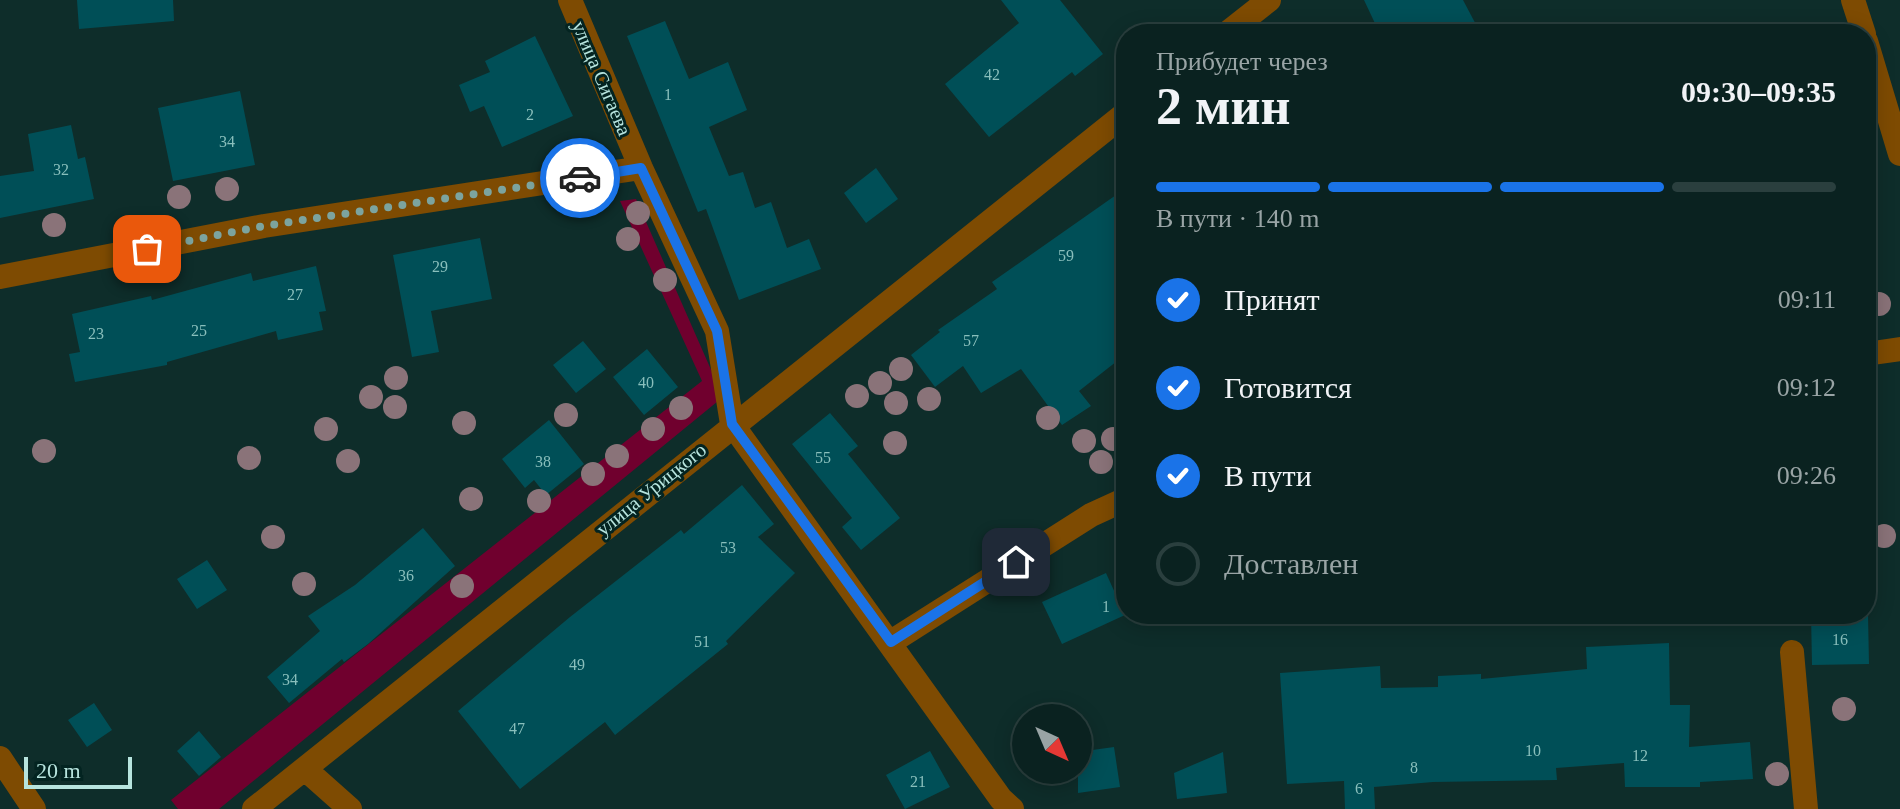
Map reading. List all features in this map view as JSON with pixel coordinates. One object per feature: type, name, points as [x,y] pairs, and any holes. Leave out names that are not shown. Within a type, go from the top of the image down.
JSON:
[{"type":"street","name":"улица Сигаева","points":[[570,0],[641,168],[717,331],[732,424]]},
{"type":"street","points":[[1239,24],[1269,0]]},
{"type":"street","points":[[1853,0],[1861,24]]},
{"type":"street","points":[[1876,74],[1900,154]]},
{"type":"street","name":"улица Урицкого","points":[[254,809],[732,424],[1116,121]]},
{"type":"street","points":[[0,277],[264,226],[641,168]]},
{"type":"street","points":[[1876,353],[1900,349]]},
{"type":"street","points":[[732,424],[1001,799],[1012,809]]},
{"type":"street","points":[[891,642],[1091,515],[1116,504]]},
{"type":"street","points":[[1792,652],[1806,809]]},
{"type":"street","points":[[0,758],[34,809]]},
{"type":"street","points":[[305,769],[350,809]]},
{"type":"shaded area","points":[[636,199],[723,397],[219,809],[178,809],[171,800],[702,381],[620,201]]},
{"type":"building","points":[[77,0],[173,0],[174,21],[79,29]]},
{"type":"building","points":[[1001,0],[1060,0],[1103,54],[1075,76],[1072,72],[989,137],[945,84],[1019,23]]},
{"type":"building","points":[[1364,0],[1463,0],[1476,24],[1375,24]]},
{"type":"building","points":[[665,21],[689,79],[728,62],[747,110],[709,127],[729,176],[743,172],[755,208],[771,202],[787,248],[809,239],[821,269],[739,300],[706,209],[698,212],[627,36]]},
{"type":"building","points":[[535,36],[573,116],[502,147],[484,106],[470,112],[459,85],[490,72],[485,61]]},
{"type":"building","points":[[240,91],[255,165],[173,181],[158,108]]},
{"type":"building","points":[[71,125],[78,159],[85,157],[94,199],[0,218],[0,176],[34,171],[28,134]]},
{"type":"building","points":[[876,168],[898,199],[866,223],[844,193]]},
{"type":"building","points":[[1116,195],[1116,362],[1079,391],[1091,406],[1062,425],[1021,369],[981,393],[963,366],[935,387],[911,355],[940,332],[938,330],[997,289],[992,282]]},
{"type":"building","points":[[480,238],[492,299],[431,311],[439,352],[412,357],[393,255]]},
{"type":"building","points":[[316,266],[326,311],[319,312],[323,330],[278,340],[276,331],[167,362],[167,365],[75,382],[69,354],[80,352],[72,314],[151,296],[152,300],[251,273],[253,281]]},
{"type":"building","points":[[583,341],[606,369],[576,393],[553,365]]},
{"type":"building","points":[[647,349],[678,387],[644,415],[613,377]]},
{"type":"building","points":[[830,413],[858,446],[848,454],[900,518],[861,550],[842,527],[852,518],[792,444]]},
{"type":"building","points":[[549,420],[584,464],[546,495],[534,480],[525,488],[502,459]]},
{"type":"building","points":[[742,485],[774,524],[758,537],[795,573],[726,641],[728,644],[615,735],[605,722],[520,789],[458,711],[570,617],[681,530],[684,534]]},
{"type":"building","points":[[423,528],[455,566],[368,644],[344,662],[342,659],[289,703],[267,677],[320,631],[308,616],[355,585]]},
{"type":"building","points":[[207,560],[227,590],[197,609],[177,579]]},
{"type":"building","points":[[1106,573],[1116,595],[1116,619],[1062,644],[1042,602]]},
{"type":"building","points":[[1811,624],[1868,624],[1869,664],[1812,665]]},
{"type":"building","points":[[1669,643],[1670,705],[1690,705],[1689,747],[1750,742],[1753,779],[1700,782],[1700,787],[1625,787],[1624,763],[1556,768],[1557,780],[1433,782],[1374,787],[1375,809],[1345,809],[1344,781],[1287,784],[1280,673],[1380,666],[1381,688],[1438,687],[1438,676],[1481,674],[1481,679],[1587,669],[1586,647]]},
{"type":"building","points":[[94,703],[112,730],[87,747],[68,720]]},
{"type":"building","points":[[199,731],[221,757],[199,776],[177,751]]},
{"type":"building","points":[[1114,747],[1120,787],[1078,793],[1078,784],[1092,784],[1092,750]]},
{"type":"building","points":[[930,751],[950,787],[905,809],[886,775]]},
{"type":"building","points":[[1223,752],[1227,793],[1177,799],[1174,773]]},
{"type":"way so far","points":[[147,249],[264,226],[580,178]]},
{"type":"route","points":[[580,178],[641,168],[717,331],[732,424],[891,642],[1016,562]]}]
